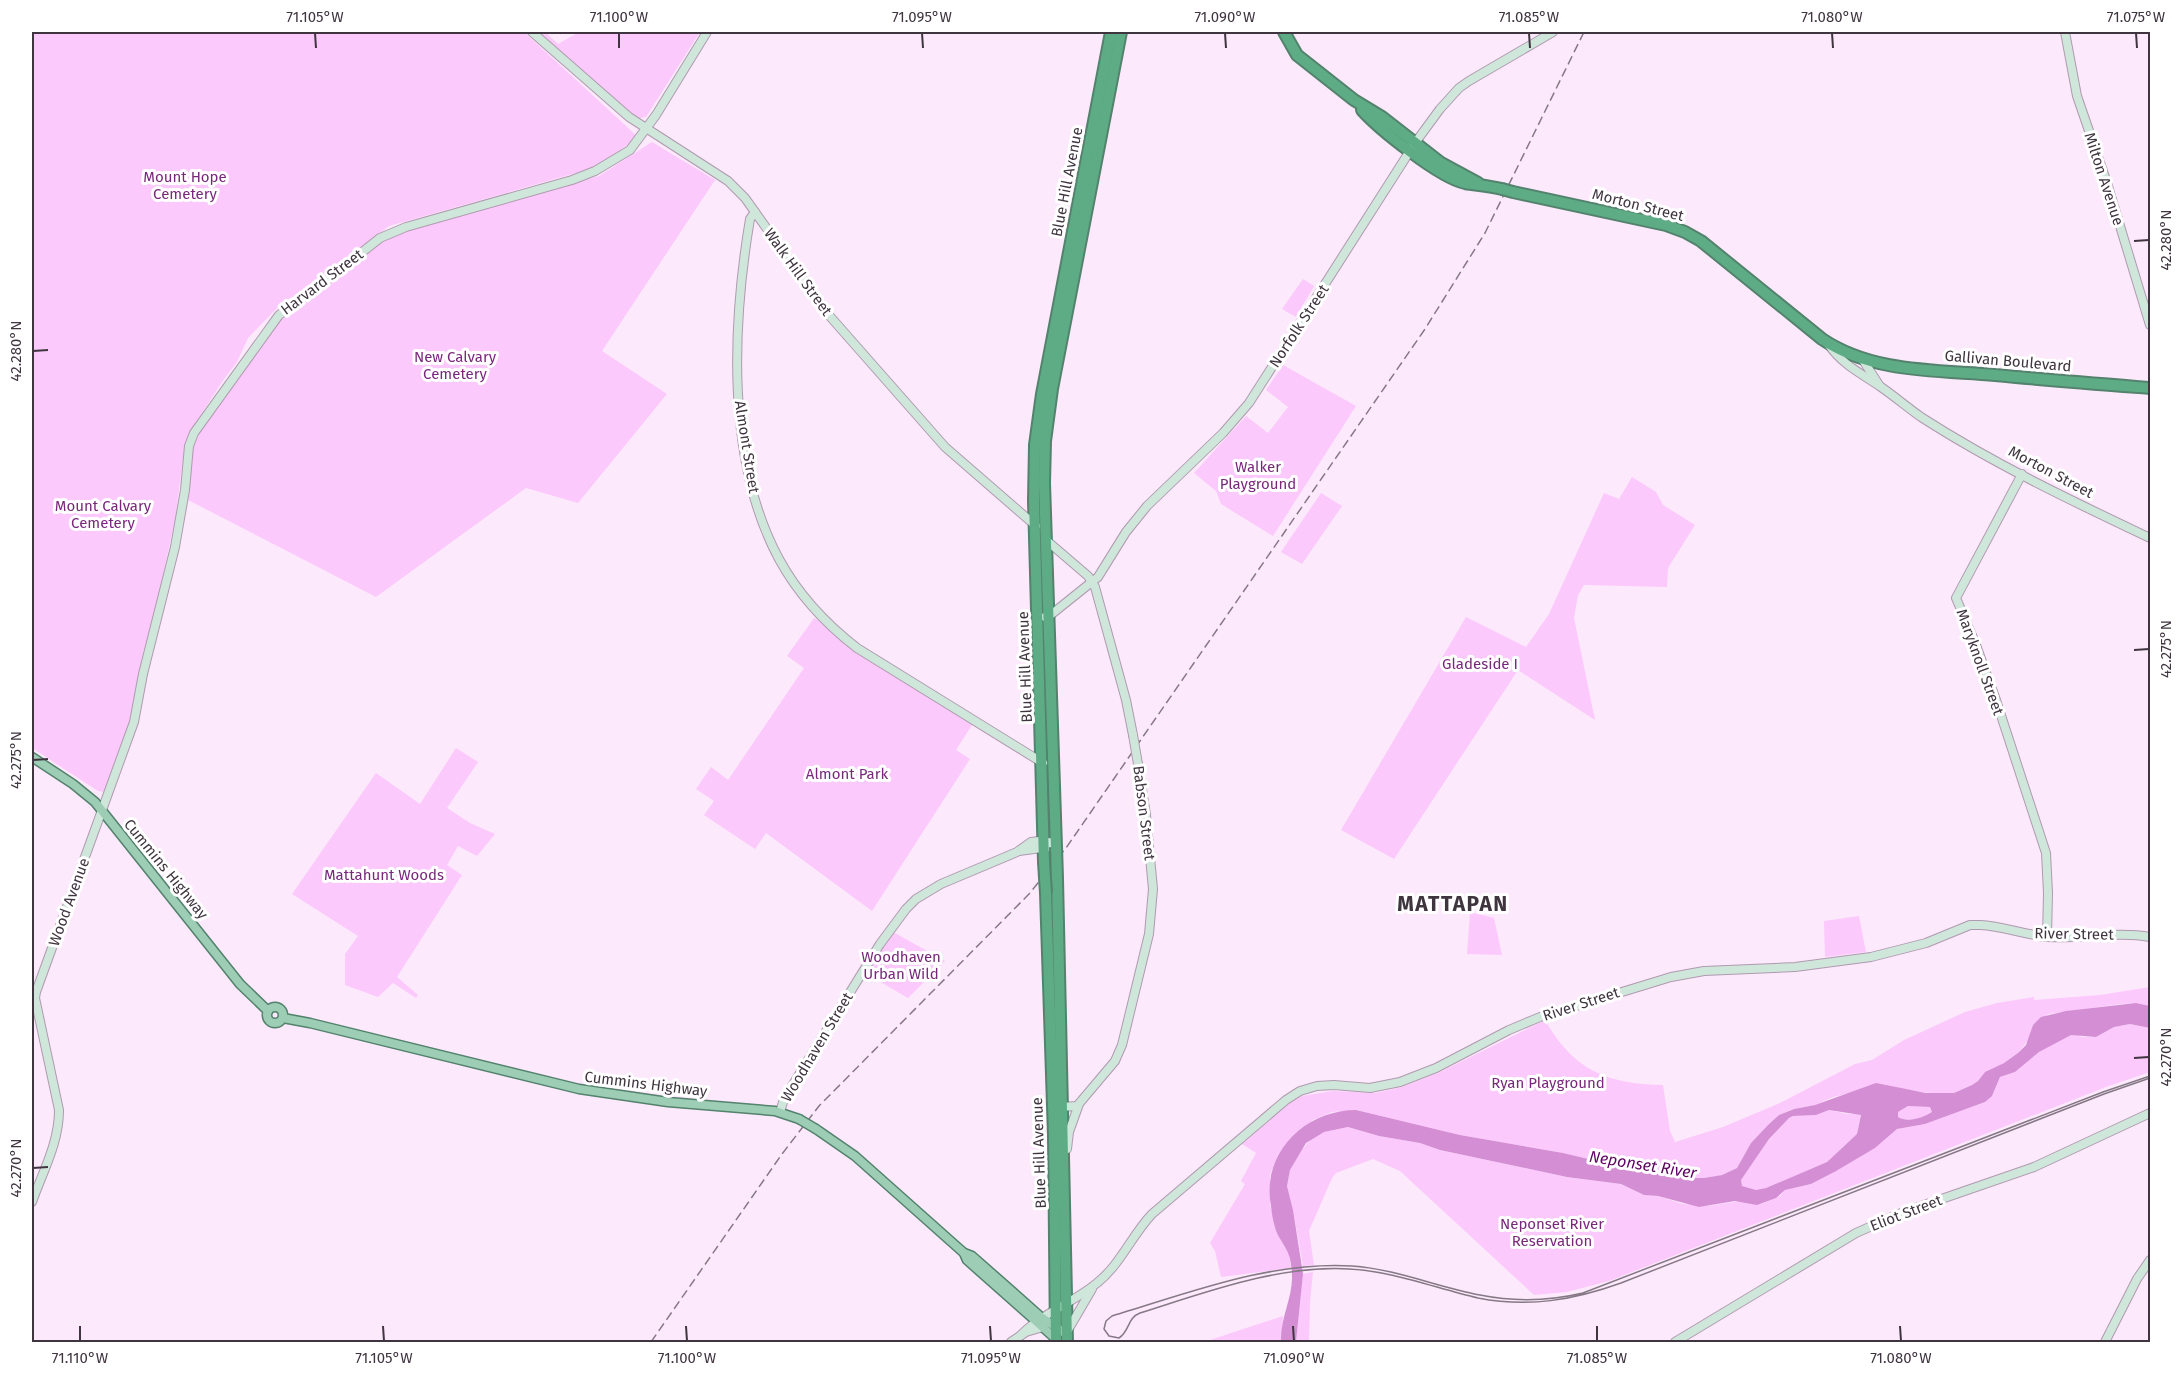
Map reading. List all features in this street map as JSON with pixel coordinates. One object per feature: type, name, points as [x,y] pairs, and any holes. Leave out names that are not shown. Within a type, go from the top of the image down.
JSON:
[{"type":"highway","name":"Blue Hill Avenue","points":[[1060,1104],[1044,862],[1050,845],[1043,617],[1035,525],[1034,453],[1038,411],[1111,32]]},
{"type":"highway","name":"Blue Hill Avenue","points":[[1061,1306],[1057,879],[1050,845],[1043,764],[1043,617],[1046,537],[1044,455],[1048,415],[1121,32]]},
{"type":"highway","name":"Morton Street","points":[[1284,32],[1299,57],[1354,100],[1375,113],[1413,147],[1443,164],[1478,183],[1666,225],[1688,233],[1828,343],[1863,360]]},
{"type":"highway","name":"Gallivan Boulevard","points":[[1863,360],[1915,368],[2151,388]]},
{"type":"highway","name":"Blue Hill Avenue","points":[[1059,1135],[1064,1168],[1061,1306]]},
{"type":"highway","points":[[1061,1306],[1056,1327],[1062,1339]]},
{"type":"highway","points":[[1061,1306],[1062,1339]]},
{"type":"main road","name":"Walk Hill Street","points":[[532,32],[629,117],[728,182],[745,198],[827,312],[945,447],[1046,537]]},
{"type":"main road","name":"Harvard Street","points":[[102,810],[134,722],[143,675],[181,519],[189,446],[206,414],[272,322],[380,238],[406,227],[545,188],[595,171],[630,150],[656,115],[707,32]]},
{"type":"main road","name":"Norfolk Street","points":[[1043,617],[1092,582],[1103,571],[1126,532],[1147,506],[1223,433],[1249,403],[1413,147],[1440,109],[1459,88],[1553,32]]},
{"type":"main road","name":"Milton Avenue","points":[[2065,32],[2077,96],[2151,325]]},
{"type":"main road","name":"Almont Street","points":[[755,212],[750,219],[738,308],[737,378],[750,477],[764,525],[780,561],[811,606],[857,648],[1043,764]]},
{"type":"main road","name":"Morton Street","points":[[1828,343],[1839,358],[1859,375],[1936,426],[2046,489],[2151,538]]},
{"type":"main road","name":"Morton Street","points":[[1863,360],[1880,387]]},
{"type":"main road","name":"Maryknoll Street","points":[[2022,474],[1956,598],[1976,645],[2015,755],[2046,852],[2048,937]]},
{"type":"main road","name":"Babson Street","points":[[1046,537],[1092,582],[1101,608],[1133,735],[1143,791],[1153,889],[1149,934],[1122,1045],[1115,1061],[1082,1100]]},
{"type":"main road","name":"Cummins Highway","points":[[32,757],[82,790],[102,810],[240,984],[268,1011],[268,1018],[272,1022],[279,1022],[283,1018],[310,1023],[579,1089],[668,1102],[780,1112],[799,1119],[855,1156],[964,1253],[972,1256],[1040,1322],[1062,1339]]},
{"type":"main road","name":"Wood Avenue","points":[[32,1202],[55,1141],[58,1119],[35,998],[102,810]]},
{"type":"main road","name":"Woodhaven Street","points":[[780,1112],[784,1100],[880,944],[901,914],[916,900],[941,884],[1017,852],[1032,842],[1050,845]]},
{"type":"main road","name":"River Street","points":[[1011,1342],[1097,1283],[1108,1273],[1152,1214],[1286,1100],[1303,1089],[1322,1086],[1365,1088],[1394,1084],[1436,1068],[1509,1030],[1556,1010],[1684,974],[1710,970],[1795,967],[1871,957],[1926,943],[1970,926],[1993,926],[2048,937],[2125,934],[2151,937]]},
{"type":"main road","points":[[1060,1104],[1077,1099],[1082,1100]]},
{"type":"main road","name":"Blue Hill Avenue","points":[[1064,1168],[1069,1135],[1082,1100]]},
{"type":"main road","name":"Eliot Street","points":[[1675,1342],[1856,1233],[1896,1215],[2034,1167],[2151,1113]]},
{"type":"main road","points":[[2104,1342],[2137,1279],[2151,1260]]},
{"type":"main road","name":"River Street","points":[[1062,1339],[1097,1283]]},
{"type":"main road","name":"Cummins Highway","points":[[1040,1322],[1056,1327]]},
{"type":"green space","name":"Mount Hope Cemetery","points":[[32,32],[524,32],[638,137],[597,167],[389,226],[301,294],[278,307],[248,338],[237,362],[196,422],[185,444],[175,520],[156,607],[143,653],[129,722],[118,760],[104,792],[98,791],[32,748]]},
{"type":"green space","points":[[539,32],[545,32],[558,44],[579,32],[700,32],[646,117],[635,119]]},
{"type":"green space","name":"New Calvary Cemetery","points":[[652,142],[715,180],[602,351],[667,394],[578,503],[526,488],[376,597],[188,500],[193,448],[203,425],[284,315],[306,302],[374,247],[398,234],[599,176]]},
{"type":"green space","points":[[1303,279],[1314,286],[1296,317],[1282,309]]},
{"type":"green space","name":"Walker Playground","points":[[1283,365],[1356,406],[1273,536],[1221,504],[1216,491],[1194,473],[1246,416],[1268,433],[1288,407],[1266,390]]},
{"type":"green space","name":"Gladeside I","points":[[1632,477],[1656,492],[1663,505],[1695,525],[1668,568],[1667,587],[1584,585],[1578,595],[1574,618],[1595,720],[1518,670],[1394,859],[1341,830],[1466,617],[1526,647],[1549,614],[1604,493],[1619,499]]},
{"type":"green space","points":[[1321,493],[1342,506],[1302,564],[1281,552]]},
{"type":"green space","name":"Almont Park","points":[[814,618],[855,652],[972,725],[956,750],[970,759],[872,911],[766,833],[755,849],[704,815],[714,801],[696,789],[711,767],[728,780],[804,668],[787,656]]},
{"type":"green space","name":"Mattahunt Woods","points":[[456,748],[478,762],[447,808],[470,823],[495,834],[477,856],[458,846],[447,865],[462,875],[397,977],[418,995],[416,998],[393,983],[378,997],[345,985],[345,954],[358,936],[292,894],[376,773],[420,804]]},
{"type":"green space","points":[[1470,912],[1494,918],[1502,955],[1467,954]]},
{"type":"green space","points":[[1859,916],[1866,952],[1825,957],[1824,921]]},
{"type":"green space","name":"Woodhaven Urban Wild","points":[[893,932],[945,961],[908,998],[867,974]]},
{"type":"green space","name":"Ryan Playground","points":[[2150,987],[2150,1006],[2136,1003],[2120,1004],[2048,1014],[2033,1025],[2029,1039],[2018,1053],[1985,1072],[1972,1085],[1954,1093],[1931,1093],[1894,1088],[1859,1091],[1833,1097],[1815,1105],[1793,1109],[1779,1115],[1768,1125],[1751,1143],[1737,1168],[1722,1175],[1704,1178],[1689,1178],[1622,1167],[1563,1153],[1460,1135],[1356,1110],[1332,1112],[1313,1120],[1293,1135],[1278,1155],[1270,1175],[1270,1205],[1279,1236],[1289,1254],[1291,1268],[1221,1277],[1215,1251],[1210,1243],[1245,1184],[1241,1181],[1256,1153],[1242,1144],[1289,1104],[1302,1096],[1333,1091],[1376,1093],[1402,1087],[1438,1073],[1545,1020],[1567,1051],[1594,1071],[1625,1081],[1663,1085],[1670,1131],[1675,1142],[1723,1127],[1780,1103],[1855,1064],[1872,1060],[1904,1040],[1965,1012],[1997,1003],[2034,997],[2034,1000],[2100,995]]},
{"type":"green space","name":"Neponset River Reservation","points":[[2130,1024],[2150,1028],[2150,1072],[2106,1087],[1609,1281],[1567,1292],[1534,1295],[1400,1171],[1373,1159],[1336,1173],[1332,1178],[1309,1231],[1314,1265],[1303,1266],[1287,1186],[1290,1170],[1299,1153],[1312,1138],[1324,1132],[1348,1127],[1379,1136],[1420,1143],[1440,1150],[1567,1177],[1621,1184],[1644,1195],[1658,1196],[1683,1204],[1709,1206],[1740,1201],[1761,1204],[1780,1196],[1785,1190],[1811,1184],[1875,1148],[1897,1129],[1925,1124],[1985,1102],[1993,1094],[2000,1077],[2015,1072],[2039,1052],[2061,1039],[2073,1034],[2082,1037],[2096,1037],[2114,1027]]},
{"type":"green space","points":[[1908,1106],[1930,1107],[1932,1112],[1915,1119],[1907,1120],[1898,1117],[1898,1112]]},
{"type":"green space","points":[[1829,1110],[1861,1114],[1857,1134],[1827,1162],[1766,1188],[1756,1190],[1742,1186],[1741,1180],[1769,1139],[1789,1118],[1816,1115]]},
{"type":"green space","points":[[1313,1272],[1309,1342],[1296,1342],[1303,1274]]},
{"type":"green space","points":[[1283,1316],[1281,1342],[1204,1342]]},
{"type":"shaded area","points":[[2136,1003],[2150,1006],[2150,1028],[2130,1024],[2114,1027],[2096,1037],[2071,1035],[2039,1052],[2015,1072],[2000,1077],[1992,1096],[1985,1102],[1925,1124],[1897,1129],[1875,1148],[1836,1171],[1811,1184],[1785,1190],[1776,1198],[1757,1205],[1735,1201],[1699,1207],[1658,1196],[1644,1195],[1621,1184],[1567,1177],[1440,1150],[1420,1143],[1379,1136],[1348,1127],[1324,1132],[1306,1143],[1290,1170],[1287,1186],[1303,1274],[1296,1342],[1281,1342],[1282,1324],[1291,1291],[1292,1268],[1289,1254],[1277,1233],[1271,1210],[1270,1187],[1273,1169],[1280,1152],[1291,1138],[1304,1126],[1320,1118],[1337,1112],[1356,1110],[1460,1135],[1563,1153],[1622,1167],[1689,1178],[1704,1178],[1722,1175],[1737,1168],[1751,1143],[1768,1125],[1779,1115],[1794,1109],[1815,1105],[1876,1083],[1926,1093],[1954,1093],[1972,1085],[1985,1072],[2018,1053],[2026,1045],[2033,1025],[2041,1017],[2066,1011]],"holes":[[[1908,1106],[1930,1107],[1932,1112],[1915,1119],[1906,1120],[1898,1117],[1898,1112]],[[1829,1110],[1861,1115],[1857,1134],[1827,1162],[1766,1188],[1756,1190],[1742,1186],[1741,1180],[1769,1139],[1789,1118],[1816,1115]]]},
{"type":"tram line","points":[[2150,1076],[2103,1092],[1583,1293],[1545,1299],[1506,1299],[1464,1292],[1400,1274],[1368,1268],[1352,1266],[1291,1268],[1230,1280],[1112,1316],[1106,1321],[1104,1329],[1109,1336],[1119,1338],[1133,1318],[1140,1313],[1243,1282],[1296,1271],[1322,1269],[1365,1270],[1382,1273],[1497,1301],[1551,1301],[1586,1294],[1621,1283],[2150,1078]]},
{"type":"railway","points":[[651,1342],[782,1154],[819,1106],[1029,894],[1066,848],[1425,329],[1485,233],[1584,32]]},
{"type":"district","name":"MATTAPAN","points":[[1453,904]]},
{"type":"park label","name":"Mount Calvary Cemetery","points":[[103,514]]},
{"type":"water label","name":"Neponset River","points":[[1643,1164]]}]
